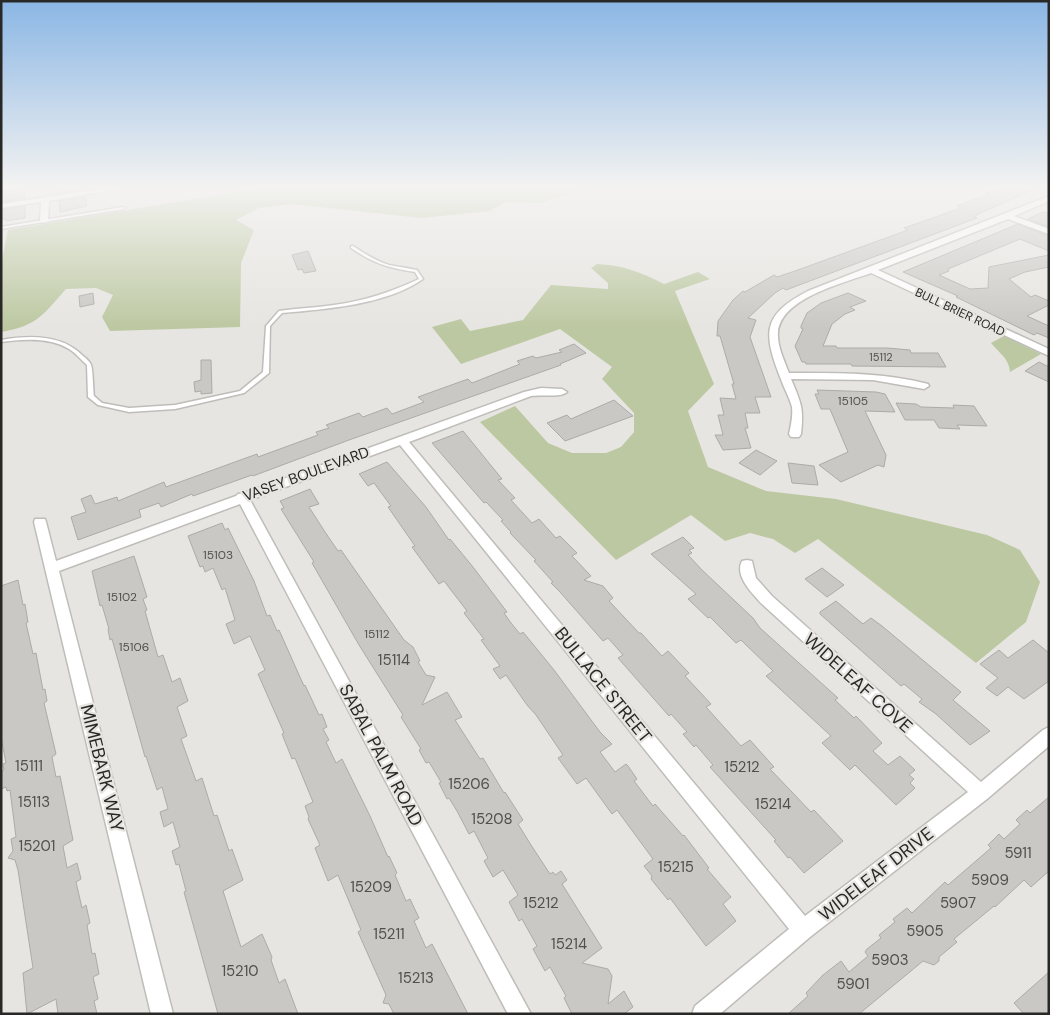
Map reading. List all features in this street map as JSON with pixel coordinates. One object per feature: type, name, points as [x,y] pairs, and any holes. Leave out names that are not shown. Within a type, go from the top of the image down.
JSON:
[{"type":"street","points":[[795,434],[798,408],[774,349],[773,331],[776,318],[782,310],[798,298],[964,233]]},
{"type":"street","name":"BULL BRIER ROAD","points":[[872,270],[1049,353]]},
{"type":"street","points":[[785,376],[886,378],[906,380],[924,386]]},
{"type":"street","name":"VASEY BOULEVARD","points":[[52,568],[528,394],[541,391],[562,392]]},
{"type":"street","name":"BULLACE STREET","points":[[402,440],[803,930]]},
{"type":"street","name":"SABAL PALM ROAD","points":[[242,497],[520,1014]]},
{"type":"street","name":"MIMEBARK WAY","points":[[40,522],[162,1014]]},
{"type":"street","name":"WIDELEAF COVE","points":[[747,564],[750,580],[767,600],[981,793]]},
{"type":"street","name":"WIDELEAF DRIVE","points":[[703,1014],[803,930],[981,793],[1049,735]]},
{"type":"lane","points":[[1,341],[40,339],[70,347],[88,365],[91,397],[100,404],[130,410],[175,406],[242,392],[266,373],[268,326],[280,312],[348,305],[397,292],[420,279],[416,271],[373,262],[352,247]]},
{"type":"green space","points":[[7,233],[253,233],[241,263],[240,327],[110,331],[102,317],[113,295],[96,288],[66,289],[45,312],[31,323],[1,332],[1,265]]},
{"type":"green space","points":[[597,264],[631,270],[664,284],[698,272],[710,279],[675,291],[714,384],[688,411],[708,467],[766,491],[836,499],[987,535],[1020,550],[1040,582],[1026,622],[976,663],[818,539],[795,553],[773,539],[750,533],[725,541],[691,515],[616,560],[480,422],[515,406],[548,443],[572,453],[606,453],[621,447],[634,432],[634,413],[602,379],[612,367],[560,329],[461,364],[432,327],[461,319],[470,331],[523,320],[551,285],[608,289],[608,283],[591,268]]},
{"type":"green space","points":[[1004,336],[1041,354],[1010,372],[1006,359],[991,343]]},
{"type":"building","points":[[899,233],[936,233],[786,290],[783,288],[748,318],[756,320],[750,337],[771,397],[755,397],[760,413],[745,413],[748,428],[745,428],[751,448],[723,450],[715,435],[723,435],[718,415],[724,415],[720,398],[736,399],[732,384],[734,384],[720,336],[717,336],[718,321],[733,300],[743,291],[745,292],[774,275],[777,277]]},
{"type":"building","points":[[996,233],[1042,233],[1049,236],[1049,251],[1020,239],[948,269],[949,271],[939,275],[970,289],[988,288],[989,267],[1049,255],[1049,267],[1025,272],[1009,279],[1031,297],[1035,295],[1049,301],[1049,305],[1027,316],[1049,326],[1049,338],[1037,333],[1034,335],[956,297],[958,296],[903,272]]},
{"type":"building","points":[[308,251],[316,271],[304,273],[302,269],[298,270],[292,255]]},
{"type":"building","points":[[93,293],[94,304],[80,307],[79,296]]},
{"type":"building","points":[[848,293],[866,301],[850,307],[855,310],[845,314],[832,324],[823,346],[836,346],[837,348],[887,348],[910,350],[911,353],[938,353],[946,367],[852,366],[851,364],[806,364],[802,362],[795,346],[803,329],[801,326],[807,313],[821,303]]},
{"type":"building","points":[[574,344],[586,353],[561,365],[253,476],[193,496],[192,494],[161,507],[159,503],[139,510],[141,517],[78,540],[71,517],[86,512],[81,499],[91,495],[95,504],[117,497],[118,501],[164,482],[166,487],[257,454],[258,457],[318,435],[316,432],[329,428],[326,425],[359,413],[363,417],[387,408],[392,414],[424,402],[418,397],[468,379],[472,383],[520,364],[517,361],[533,356],[536,358],[562,352],[559,350]]},
{"type":"building","points":[[201,360],[211,360],[212,393],[201,394],[201,391],[195,392],[194,382],[201,380]]},
{"type":"building","points":[[1039,362],[1049,367],[1049,382],[1025,371]]},
{"type":"building","points":[[817,390],[885,394],[895,412],[865,411],[886,455],[884,467],[878,465],[841,482],[819,465],[848,452],[830,409],[821,409],[815,394],[819,394]]},
{"type":"building","points":[[614,400],[633,416],[565,441],[547,423],[567,415],[571,419]]},
{"type":"building","points":[[896,403],[916,404],[921,407],[954,408],[953,405],[974,406],[987,426],[957,425],[960,429],[939,428],[934,420],[905,420]]},
{"type":"building","points":[[463,431],[502,479],[498,480],[515,498],[511,500],[532,523],[539,519],[556,538],[560,536],[577,553],[572,556],[591,576],[584,580],[603,586],[613,598],[609,601],[662,656],[668,651],[689,673],[685,676],[711,704],[706,707],[741,746],[750,740],[774,767],[770,769],[811,812],[814,810],[843,841],[804,873],[790,857],[788,858],[774,841],[776,840],[710,767],[713,765],[696,745],[694,747],[683,734],[687,732],[671,714],[669,716],[618,658],[623,655],[608,638],[603,641],[551,583],[553,582],[534,561],[536,560],[510,533],[501,521],[503,520],[486,502],[484,503],[432,443]]},
{"type":"building","points":[[756,450],[777,461],[760,475],[739,463]]},
{"type":"building","points":[[387,462],[426,507],[449,540],[473,567],[507,612],[504,613],[511,623],[520,634],[523,632],[600,732],[612,744],[600,752],[615,772],[626,764],[628,766],[637,779],[634,781],[653,806],[655,804],[684,835],[709,868],[707,869],[731,897],[723,904],[736,921],[706,946],[670,898],[668,900],[651,879],[652,876],[644,866],[653,859],[617,810],[612,814],[586,778],[577,784],[558,758],[563,755],[536,715],[506,675],[500,679],[493,669],[500,666],[481,640],[484,639],[464,613],[467,611],[444,581],[439,584],[412,547],[415,546],[388,507],[391,506],[374,483],[368,486],[359,474]]},
{"type":"building","points":[[788,463],[814,466],[818,485],[792,483]]},
{"type":"building","points":[[310,489],[319,504],[309,507],[325,532],[338,551],[341,550],[404,640],[413,647],[420,661],[418,662],[426,675],[435,677],[422,705],[447,692],[462,717],[455,720],[480,759],[483,758],[523,820],[518,824],[531,845],[550,874],[553,872],[555,875],[561,871],[567,880],[562,884],[602,948],[582,963],[608,969],[612,976],[608,1004],[624,991],[633,1007],[624,1014],[572,1014],[564,998],[566,996],[550,967],[545,971],[533,949],[537,946],[522,919],[519,921],[509,902],[518,895],[503,870],[493,877],[484,861],[488,858],[474,831],[469,834],[449,798],[447,799],[439,783],[441,782],[429,762],[426,763],[419,750],[421,749],[401,717],[403,715],[359,645],[312,563],[314,562],[281,509],[284,508],[280,501]]},
{"type":"building","points":[[222,523],[225,530],[228,528],[254,581],[267,616],[270,615],[277,631],[279,630],[304,686],[319,715],[322,714],[327,727],[323,729],[329,740],[326,742],[336,763],[342,759],[370,816],[397,873],[395,875],[406,901],[410,899],[419,918],[414,921],[426,948],[432,944],[468,1014],[394,1014],[389,1004],[383,1003],[386,995],[358,932],[361,930],[338,875],[328,881],[315,848],[320,845],[308,819],[305,806],[313,802],[295,758],[292,759],[282,734],[284,733],[258,674],[265,670],[250,636],[234,644],[226,624],[235,620],[225,588],[222,590],[213,568],[205,572],[203,566],[200,567],[188,536]]},
{"type":"building","points":[[683,537],[694,548],[689,550],[692,553],[688,555],[702,570],[753,618],[760,628],[838,698],[835,700],[854,718],[856,716],[882,743],[873,751],[888,765],[900,756],[915,770],[909,775],[914,779],[910,783],[915,788],[896,805],[855,765],[850,770],[822,743],[831,736],[766,676],[773,671],[741,640],[736,643],[710,617],[708,618],[688,599],[696,594],[651,554]]},
{"type":"building","points":[[134,556],[147,597],[143,599],[147,610],[145,611],[158,657],[163,655],[172,682],[180,678],[188,701],[177,707],[187,736],[181,739],[196,781],[202,778],[214,816],[217,815],[229,851],[232,849],[243,880],[223,891],[241,947],[262,934],[272,957],[271,960],[279,983],[285,979],[298,1014],[218,1014],[184,892],[186,891],[179,864],[176,865],[172,851],[180,847],[173,822],[164,827],[160,812],[168,809],[162,787],[157,790],[145,757],[112,639],[110,640],[102,605],[100,606],[92,571]]},
{"type":"building","points":[[822,568],[844,585],[827,597],[805,579]]},
{"type":"building","points":[[18,580],[23,605],[25,604],[28,622],[26,623],[33,654],[36,653],[43,690],[45,689],[47,701],[44,703],[56,754],[52,757],[56,777],[60,776],[73,840],[63,846],[67,868],[77,863],[81,879],[76,882],[82,908],[86,905],[90,923],[87,925],[92,954],[95,953],[99,974],[93,977],[98,999],[94,1001],[97,1014],[58,1014],[56,999],[27,1014],[23,973],[33,968],[18,870],[15,860],[8,858],[13,851],[11,839],[16,837],[10,790],[7,791],[6,787],[1,789],[1,772],[4,770],[3,764],[6,763],[1,737],[1,586]]},
{"type":"building","points":[[836,601],[863,624],[871,618],[882,626],[961,692],[953,700],[990,731],[970,745],[936,714],[919,702],[922,699],[904,684],[901,686],[820,614],[820,612]]},
{"type":"building","points":[[1033,640],[1049,653],[1049,681],[1024,699],[1008,687],[997,696],[986,688],[998,678],[980,664],[999,650],[1008,658]]},
{"type":"building","points":[[1049,797],[1049,871],[1031,887],[1024,880],[995,907],[954,939],[957,942],[939,957],[939,961],[934,965],[923,961],[859,1014],[788,1014],[808,996],[806,993],[823,975],[841,961],[849,972],[868,956],[865,952],[867,949],[881,938],[879,935],[895,922],[893,919],[907,908],[912,913],[945,882],[948,885],[991,848],[988,845],[999,834],[1004,839],[1020,824],[1016,820],[1027,810],[1030,813]]},
{"type":"building","points":[[1049,972],[1049,1014],[1024,1014],[1014,1003]]}]
